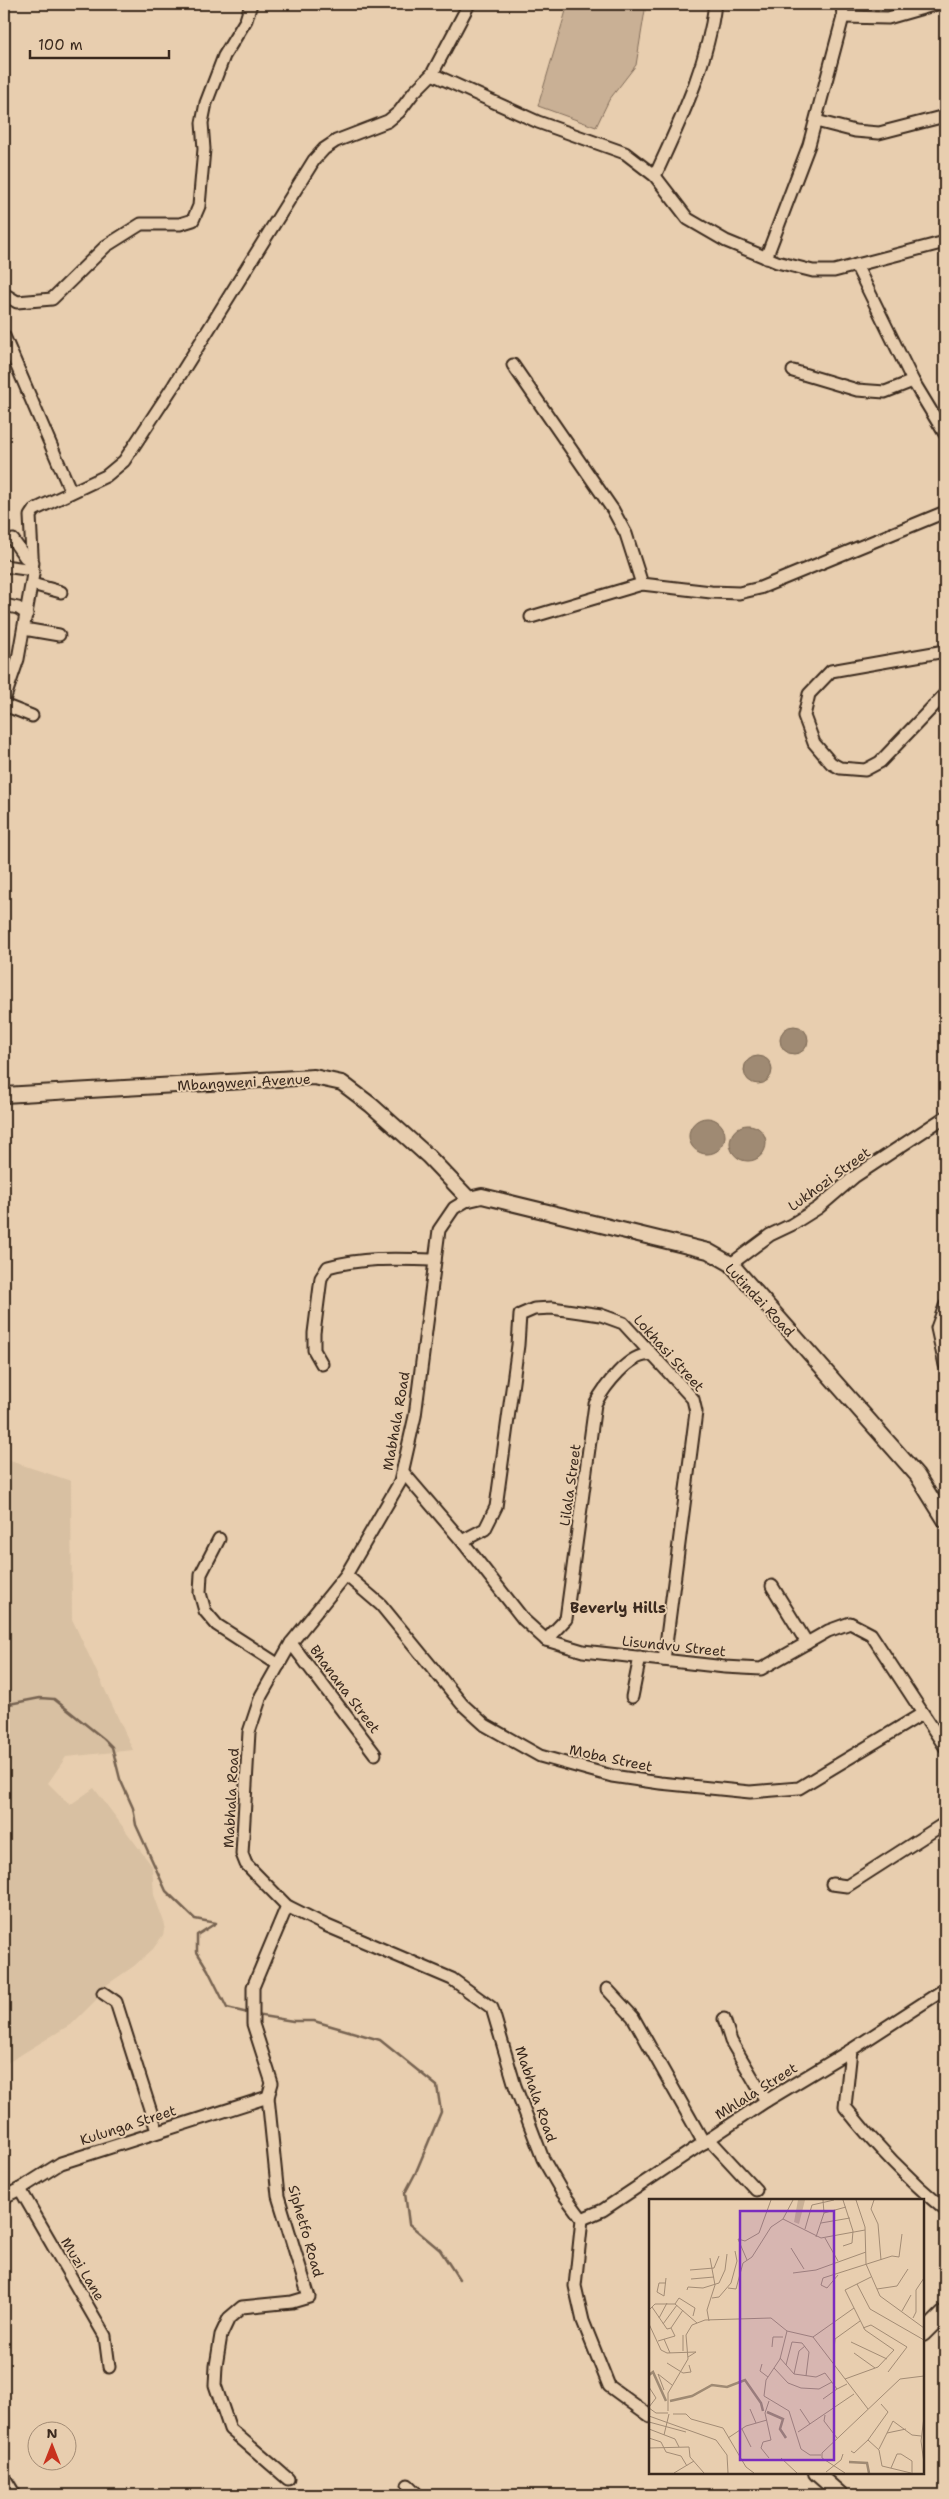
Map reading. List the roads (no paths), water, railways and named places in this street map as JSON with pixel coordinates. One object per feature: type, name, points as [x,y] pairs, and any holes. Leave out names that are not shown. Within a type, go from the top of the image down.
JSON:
[{"type":"street","points":[[4,294],[16,302],[52,299],[106,246],[141,224],[180,224],[193,220],[199,206],[204,149],[202,123],[206,104],[224,56],[246,20],[250,4]]},
{"type":"street","points":[[4,700],[18,659],[32,584],[30,516],[34,510],[106,476],[124,460],[137,443],[314,160],[324,149],[336,141],[388,120],[399,112],[414,92],[432,74],[469,4]]},
{"type":"street","points":[[655,176],[686,109],[710,32],[715,4]]},
{"type":"street","points":[[766,258],[816,120],[843,16],[842,4]]},
{"type":"street","points":[[843,16],[888,18],[937,4]]},
{"type":"street","points":[[432,74],[538,122],[625,154],[655,176],[688,219],[726,241],[766,258],[813,271],[834,271],[945,242]]},
{"type":"street","points":[[816,120],[854,131],[879,133],[945,116]]},
{"type":"street","points":[[856,265],[913,381],[945,434]]},
{"type":"street","points":[[4,336],[71,492]]},
{"type":"street","points":[[513,365],[613,510],[626,534],[642,584]]},
{"type":"street","points":[[793,371],[857,390],[885,392],[913,381]]},
{"type":"street","points":[[531,617],[642,584],[711,592],[739,593],[760,588],[945,512]]},
{"type":"street","points":[[13,540],[33,567]]},
{"type":"street","points":[[4,566],[33,567]]},
{"type":"street","points":[[32,584],[61,592]]},
{"type":"street","points":[[4,605],[18,608],[27,614]]},
{"type":"street","points":[[24,629],[59,635]]},
{"type":"street","points":[[945,651],[832,671],[809,694],[804,716],[814,743],[831,763],[840,768],[864,770],[880,762],[945,694]]},
{"type":"street","points":[[4,706],[32,716]]},
{"type":"street","name":"Mbangweni Avenue","points":[[4,1095],[314,1077],[342,1083],[371,1105],[428,1156],[469,1199]]},
{"type":"street","name":"Lukhozi Street","points":[[731,1264],[770,1235],[791,1225],[818,1208],[854,1177],[945,1116]]},
{"type":"street","name":"Lutindzi Road","points":[[469,1199],[482,1196],[488,1197],[708,1251],[731,1264],[917,1475],[945,1520]]},
{"type":"street","name":"Mabhala Road","points":[[469,1199],[454,1208],[439,1230],[415,1416],[400,1482],[346,1575],[291,1643],[261,1696],[249,1732],[242,1854],[246,1864],[287,1906],[325,1925],[452,1980],[492,2008],[515,2086],[542,2160],[582,2219]]},
{"type":"street","points":[[322,1364],[314,1350],[314,1333],[320,1278],[328,1267],[355,1260],[375,1258],[435,1260]]},
{"type":"street","points":[[945,1306],[936,1328],[945,1365]]},
{"type":"street","name":"Lokhasi Street","points":[[462,1541],[485,1529],[496,1507],[518,1345],[520,1315],[534,1310],[552,1308],[601,1314],[623,1323],[693,1399],[696,1412],[664,1660]]},
{"type":"street","name":"Lilala Street","points":[[546,1640],[566,1619],[595,1404],[610,1381],[634,1358],[646,1354],[651,1355]]},
{"type":"street","name":"Lisundvu Street","points":[[403,1472],[462,1541],[524,1620],[546,1640],[583,1651],[725,1667],[761,1668],[807,1643],[850,1623],[871,1634],[945,1747]]},
{"type":"street","points":[[219,1538],[201,1574],[200,1593],[205,1611],[218,1624],[279,1665]]},
{"type":"street","name":"Moba Street","points":[[346,1575],[381,1605],[462,1704],[485,1724],[540,1756],[612,1776],[750,1792],[799,1788],[922,1714]]},
{"type":"street","points":[[772,1586],[807,1643]]},
{"type":"street","name":"Bhanana Street","points":[[291,1643],[375,1754]]},
{"type":"street","points":[[632,1697],[640,1657]]},
{"type":"street","points":[[832,1884],[847,1886],[945,1823]]},
{"type":"street","name":"Siphetfo Road","points":[[287,1906],[253,1987],[253,2024],[272,2083],[268,2097],[278,2196],[309,2296],[292,2302],[242,2307],[228,2318],[221,2336],[215,2384],[230,2429],[288,2479]]},
{"type":"street","points":[[608,1989],[633,2017],[706,2141],[756,2190]]},
{"type":"street","name":"Mhlala Street","points":[[582,2219],[603,2210],[766,2101],[851,2050],[945,1989]]},
{"type":"street","points":[[103,1993],[116,2002],[157,2131]]},
{"type":"street","points":[[724,2019],[731,2041],[766,2101]]},
{"type":"street","points":[[851,2050],[845,2107],[874,2143],[918,2187],[945,2210]]},
{"type":"street","name":"Kulunga Street","points":[[4,2197],[20,2189],[61,2162],[268,2097]]},
{"type":"street","name":"Muzi Lane","points":[[20,2189],[105,2336],[108,2367]]},
{"type":"street","points":[[582,2219],[575,2286],[583,2321],[609,2386],[649,2415]]},
{"type":"street","points":[[924,2333],[945,2312]]},
{"type":"street","points":[[817,2474],[832,2493]]},
{"type":"street","points":[[4,2477],[15,2495]]},
{"type":"street","points":[[408,2486],[418,2495]]},
{"type":"waterway","points":[[4,1705],[40,1698],[54,1699],[112,1747],[120,1779],[133,1808],[136,1825],[166,1891],[195,1919],[216,1923],[197,1935],[197,1952],[227,2008],[248,2013]]},
{"type":"waterway","points":[[256,2015],[293,2021],[314,2021],[380,2040],[437,2086],[441,2112],[416,2172],[405,2193],[409,2224],[440,2250],[459,2279]]},
{"type":"district","name":"Beverly Hills","points":[[618,1608]]}]
